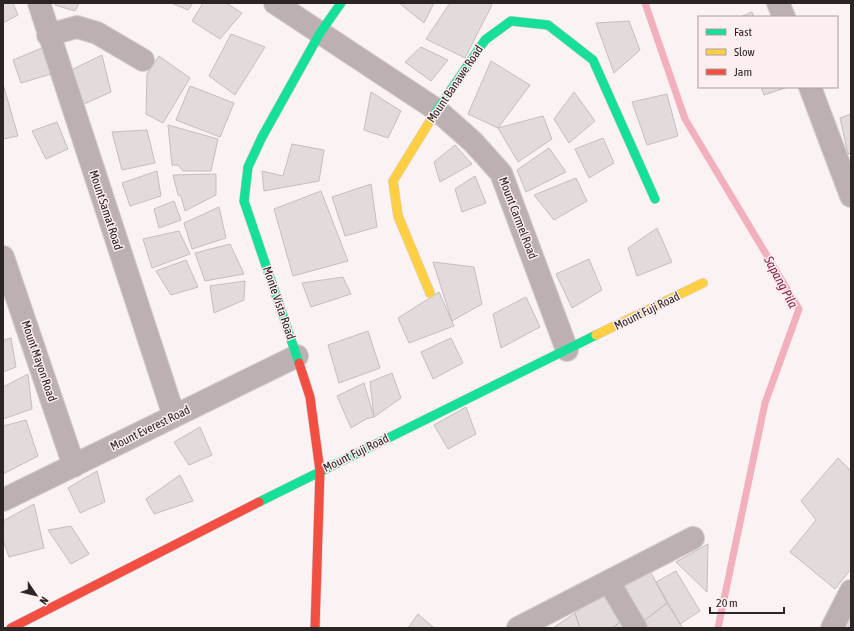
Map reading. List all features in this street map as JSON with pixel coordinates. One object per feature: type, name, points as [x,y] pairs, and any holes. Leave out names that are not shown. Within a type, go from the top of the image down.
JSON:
[{"type":"street","name":"Mount Samat Road","points":[[39,3],[48,35],[174,416]]},
{"type":"street","name":"Mount Carmel Road","points":[[275,3],[437,110],[474,142],[501,173],[567,350]]},
{"type":"street","name":"Monte Vista Road","points":[[315,628],[320,472],[310,397],[244,201],[248,167],[262,137],[320,33],[340,3]]},
{"type":"street","points":[[778,3],[784,16]]},
{"type":"street","name":"Mount Banawe Road","points":[[430,293],[398,216],[393,180],[437,110],[485,40],[511,21],[548,25],[593,60],[655,198]]},
{"type":"street","points":[[48,35],[77,27],[97,33],[143,60]]},
{"type":"street","points":[[810,88],[851,196]]},
{"type":"street","name":"Mount Mayon Road","points":[[3,257],[74,466]]},
{"type":"street","name":"Mount Fuji Road","points":[[11,628],[320,472],[704,283]]},
{"type":"street","name":"Mount Everest Road","points":[[3,500],[297,356]]},
{"type":"street","points":[[520,628],[693,538]]},
{"type":"street","points":[[609,582],[636,628]]},
{"type":"street","points":[[832,628],[851,591]]},
{"type":"building","points":[[3,3],[13,3],[18,15],[3,23]]},
{"type":"building","points":[[56,3],[79,3],[75,11],[55,5]]},
{"type":"building","points":[[171,3],[193,3],[188,10]]},
{"type":"building","points":[[203,3],[226,3],[242,13],[220,39],[192,21]]},
{"type":"building","points":[[399,3],[434,3],[424,23]]},
{"type":"building","points":[[450,3],[491,3],[492,5],[465,58],[426,39]]},
{"type":"building","points":[[752,12],[754,16],[742,16]]},
{"type":"building","points":[[629,21],[640,50],[614,73],[596,23]]},
{"type":"building","points":[[231,34],[265,47],[235,95],[209,76]]},
{"type":"building","points":[[421,47],[448,60],[431,81],[405,62]]},
{"type":"building","points":[[42,48],[51,74],[21,83],[13,60]]},
{"type":"building","points":[[102,55],[111,92],[84,104],[71,70]]},
{"type":"building","points":[[159,56],[190,78],[163,123],[146,114],[147,74]]},
{"type":"building","points":[[491,61],[530,85],[498,128],[468,114]]},
{"type":"building","points":[[3,84],[18,136],[3,139]]},
{"type":"building","points":[[190,86],[234,103],[220,137],[176,120]]},
{"type":"building","points":[[761,88],[785,88],[764,95]]},
{"type":"building","points":[[371,92],[401,111],[388,138],[364,130]]},
{"type":"building","points":[[574,92],[595,121],[569,143],[554,119]]},
{"type":"building","points":[[667,94],[678,136],[647,145],[632,102]]},
{"type":"building","points":[[851,114],[851,153],[848,154],[840,118]]},
{"type":"building","points":[[543,116],[552,139],[518,162],[498,128]]},
{"type":"building","points":[[57,122],[68,149],[46,159],[32,131]]},
{"type":"building","points":[[168,125],[218,139],[211,171],[183,171],[178,165],[172,165]]},
{"type":"building","points":[[147,130],[155,163],[122,170],[112,132]]},
{"type":"building","points":[[603,138],[614,163],[589,178],[575,149]]},
{"type":"building","points":[[292,144],[324,150],[319,181],[264,191],[262,171],[283,176]]},
{"type":"building","points":[[455,145],[472,164],[440,182],[434,162]]},
{"type":"building","points":[[549,148],[566,172],[526,192],[517,170]]},
{"type":"building","points":[[157,171],[161,196],[130,206],[122,183]]},
{"type":"building","points":[[216,174],[216,195],[185,211],[181,196],[178,195],[173,175]]},
{"type":"building","points":[[475,176],[486,203],[462,212],[455,189]]},
{"type":"building","points":[[576,178],[587,201],[554,220],[534,195]]},
{"type":"building","points":[[371,184],[377,227],[345,236],[332,197]]},
{"type":"building","points":[[321,191],[348,261],[293,276],[274,209]]},
{"type":"building","points":[[174,201],[181,220],[159,228],[154,209]]},
{"type":"building","points":[[219,207],[226,238],[192,249],[184,223]]},
{"type":"building","points":[[657,228],[672,262],[637,276],[628,248]]},
{"type":"building","points":[[179,231],[190,254],[152,268],[143,239]]},
{"type":"building","points":[[230,244],[244,274],[205,281],[195,253]]},
{"type":"building","points":[[589,259],[602,290],[572,308],[556,274]]},
{"type":"building","points":[[186,260],[198,287],[171,295],[156,271]]},
{"type":"building","points":[[433,262],[474,267],[482,304],[452,321]]},
{"type":"building","points":[[343,277],[351,294],[311,307],[302,283]]},
{"type":"building","points":[[245,281],[244,300],[214,313],[210,286]]},
{"type":"building","points":[[439,292],[454,326],[409,343],[398,318]]},
{"type":"building","points":[[526,297],[540,327],[501,348],[493,314]]},
{"type":"building","points":[[368,331],[380,368],[339,383],[328,345]]},
{"type":"building","points":[[11,338],[16,367],[3,372],[3,340]]},
{"type":"building","points":[[451,338],[463,363],[433,379],[421,352]]},
{"type":"building","points":[[392,373],[401,398],[374,417],[370,382]]},
{"type":"building","points":[[28,374],[32,409],[3,419],[3,387]]},
{"type":"building","points":[[364,383],[374,417],[366,419],[351,428],[337,396]]},
{"type":"building","points":[[466,407],[476,434],[448,449],[434,425]]},
{"type":"building","points":[[26,420],[38,456],[3,474],[3,426]]},
{"type":"building","points":[[200,427],[212,455],[189,465],[174,442]]},
{"type":"building","points":[[838,458],[851,471],[851,569],[835,589],[790,552],[816,520],[801,501]]},
{"type":"building","points":[[97,471],[105,502],[80,513],[68,488]]},
{"type":"building","points":[[180,475],[193,501],[154,514],[146,499]]},
{"type":"building","points":[[34,504],[44,548],[9,557],[3,540],[3,521]]},
{"type":"building","points":[[71,526],[89,554],[71,564],[48,530]]},
{"type":"building","points":[[708,544],[707,592],[676,562]]},
{"type":"building","points":[[649,569],[667,603],[636,627],[614,587]]},
{"type":"building","points":[[676,571],[700,611],[680,624],[656,582]]},
{"type":"building","points":[[606,592],[622,621],[611,628],[580,628],[575,613]]},
{"type":"building","points":[[667,603],[683,628],[636,628],[636,627]]},
{"type":"building","points":[[851,604],[851,628],[839,628]]},
{"type":"building","points":[[575,613],[580,628],[553,628]]},
{"type":"building","points":[[418,614],[434,628],[408,628]]},
{"type":"building","points":[[622,621],[626,628],[613,628]]},
{"type":"waterway","name":"Sapang Pila","points":[[645,3],[685,119],[799,309],[765,403],[718,628]]},
{"type":"traffic: fast","points":[[299,363],[244,201],[248,167],[262,137],[320,33],[341,3]]},
{"type":"traffic: fast","points":[[433,116],[485,40],[511,21],[548,25],[593,60],[655,199]]},
{"type":"traffic: fast","points":[[259,502],[596,335]]},
{"type":"traffic: slow","points":[[430,293],[398,216],[393,181],[433,116]]},
{"type":"traffic: slow","points":[[596,335],[703,283]]},
{"type":"traffic: jam","points":[[299,363],[310,397],[320,471],[315,628]]},
{"type":"traffic: jam","points":[[11,628],[259,502]]}]
